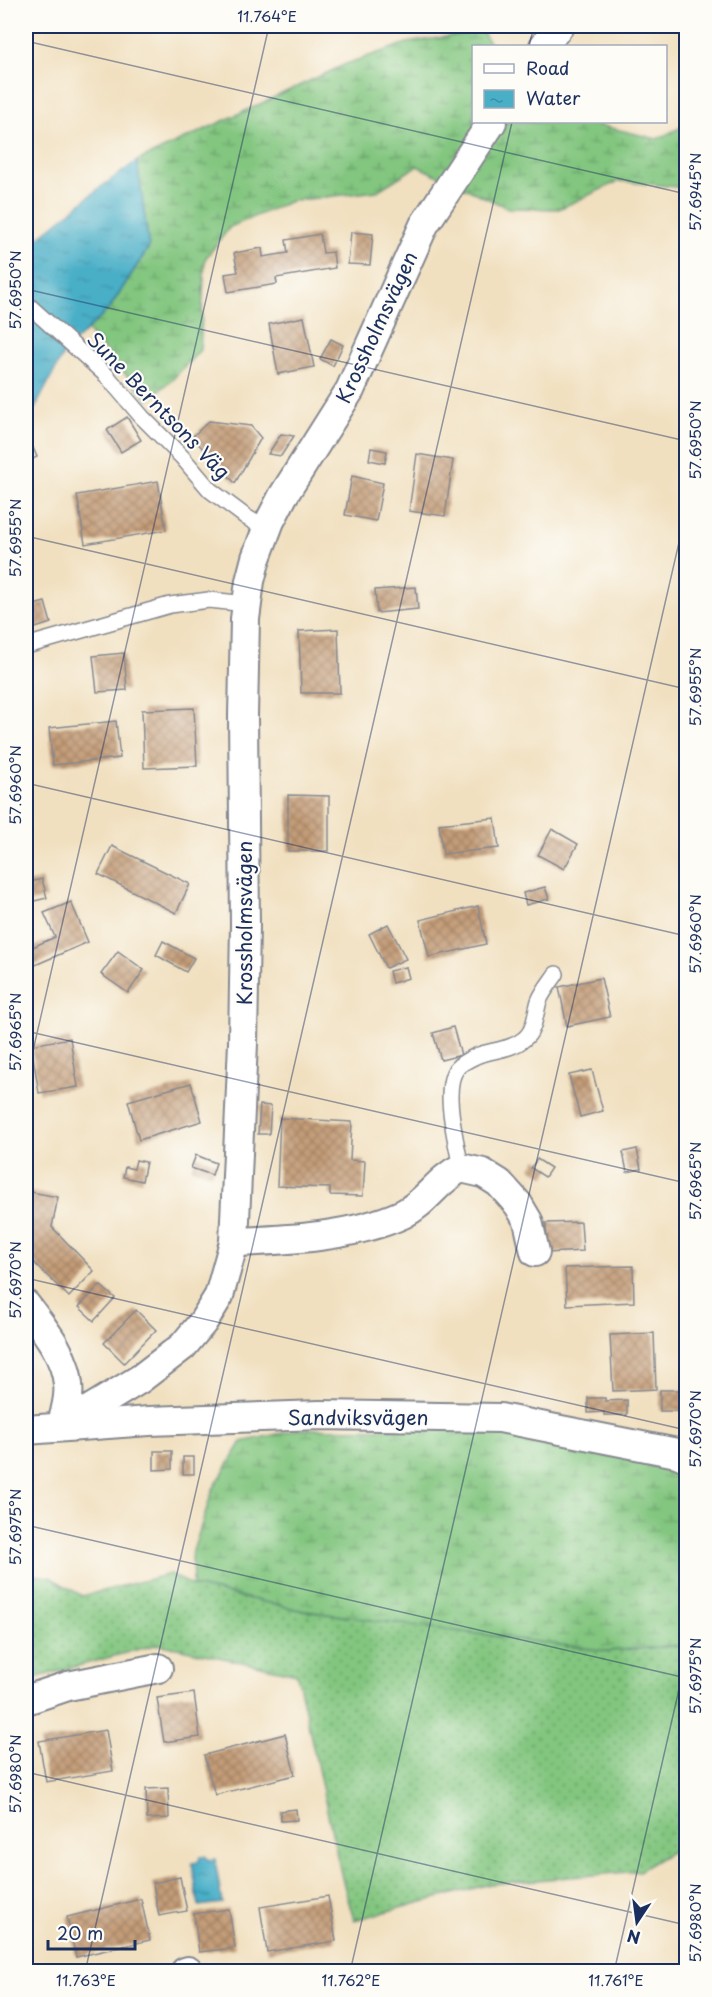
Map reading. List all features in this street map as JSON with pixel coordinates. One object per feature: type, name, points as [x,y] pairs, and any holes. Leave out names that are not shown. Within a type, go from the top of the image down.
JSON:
[{"type":"street","points":[[545,45],[559,26]]},
{"type":"street","name":"Krossholmsvägen","points":[[62,1426],[140,1379],[183,1346],[203,1322],[219,1296],[234,1242],[243,1042],[245,619],[254,566],[266,529],[283,496],[350,390],[423,225],[491,123]]},
{"type":"street","points":[[234,1242],[292,1239],[339,1232],[380,1222],[403,1214],[414,1207],[441,1180],[461,1168],[483,1173],[499,1183],[518,1204],[528,1221],[535,1252]]},
{"type":"street","points":[[26,1305],[58,1350],[64,1365],[68,1393],[62,1426]]},
{"type":"street","name":"Sandviksvägen","points":[[26,1430],[149,1421],[320,1415],[500,1418],[677,1453],[687,1457]]},
{"type":"street","points":[[26,1700],[68,1686],[158,1668]]},
{"type":"lane","name":"Sune Berntsons Väg","points":[[26,303],[106,375],[210,490],[266,529]]},
{"type":"lane","points":[[26,646],[170,605],[209,600],[247,604]]},
{"type":"lane","points":[[461,1168],[450,1095],[453,1076],[457,1068],[466,1061],[515,1045],[525,1039],[531,1030],[544,990],[556,974]]},
{"type":"green space","points":[[482,31],[490,45],[472,45],[472,123],[590,123],[657,139],[686,125],[686,188],[619,181],[559,209],[508,208],[417,166],[377,191],[291,201],[230,227],[205,259],[200,350],[173,379],[148,400],[87,330],[109,309],[149,247],[137,161],[346,64],[407,43]]},
{"type":"green space","points":[[494,1428],[660,1464],[686,1474],[686,1645],[607,1651],[305,1611],[193,1586],[192,1554],[213,1489],[242,1442],[300,1429]]},
{"type":"green space","points":[[26,1574],[50,1577],[82,1596],[170,1574],[193,1586],[305,1611],[607,1651],[686,1645],[686,1843],[639,1871],[490,1884],[354,1920],[342,1878],[297,1674],[158,1644],[26,1682]]},
{"type":"water","points":[[137,161],[149,247],[109,309],[65,351],[35,408],[26,418],[26,303],[31,244],[98,189]]},
{"type":"water","points":[[201,1856],[209,1860],[215,1859],[222,1903],[199,1906],[192,1863],[198,1862]]},
{"type":"building","points":[[351,232],[373,234],[370,265],[348,264]]},
{"type":"building","points":[[320,234],[323,253],[333,252],[335,268],[276,278],[277,284],[228,292],[225,274],[238,272],[234,253],[262,248],[263,257],[288,253],[286,240]]},
{"type":"building","points":[[304,317],[314,367],[278,374],[269,324]]},
{"type":"building","points":[[331,339],[343,345],[333,366],[320,359]]},
{"type":"building","points":[[127,417],[141,440],[121,452],[107,430]]},
{"type":"building","points":[[209,421],[251,426],[261,438],[235,483],[192,437]]},
{"type":"building","points":[[281,434],[294,436],[281,456],[268,454]]},
{"type":"building","points":[[31,443],[37,457],[27,462],[26,445]]},
{"type":"building","points":[[371,448],[387,451],[385,463],[369,460]]},
{"type":"building","points":[[417,454],[453,460],[445,516],[409,511]]},
{"type":"building","points":[[352,476],[383,483],[376,521],[345,515]]},
{"type":"building","points":[[158,481],[166,530],[85,544],[77,495]]},
{"type":"building","points":[[416,587],[418,609],[377,613],[375,590]]},
{"type":"building","points":[[45,602],[51,623],[26,631],[26,607]]},
{"type":"building","points":[[338,629],[340,693],[301,693],[299,631]]},
{"type":"building","points":[[124,653],[127,690],[97,692],[93,656]]},
{"type":"building","points":[[194,708],[197,766],[144,768],[142,710]]},
{"type":"building","points":[[116,721],[120,758],[53,765],[49,728]]},
{"type":"building","points":[[288,795],[329,796],[329,851],[288,851]]},
{"type":"building","points":[[495,818],[499,848],[443,854],[439,824]]},
{"type":"building","points":[[552,829],[578,844],[564,869],[538,855]]},
{"type":"building","points":[[112,846],[190,884],[176,913],[98,874]]},
{"type":"building","points":[[42,879],[47,898],[26,903],[26,883]]},
{"type":"building","points":[[545,887],[549,899],[526,905],[523,893]]},
{"type":"building","points":[[71,902],[88,942],[26,969],[26,950],[55,937],[44,913]]},
{"type":"building","points":[[478,906],[486,944],[429,957],[420,920]]},
{"type":"building","points":[[388,924],[406,959],[386,968],[369,934]]},
{"type":"building","points":[[163,941],[194,958],[186,972],[156,955]]},
{"type":"building","points":[[118,951],[144,970],[128,993],[101,974]]},
{"type":"building","points":[[406,967],[409,978],[392,983],[389,971]]},
{"type":"building","points":[[601,978],[610,1017],[567,1026],[559,987]]},
{"type":"building","points":[[453,1027],[461,1055],[441,1060],[433,1033]]},
{"type":"building","points":[[70,1038],[78,1087],[39,1093],[31,1045]]},
{"type":"building","points":[[592,1070],[603,1111],[580,1117],[569,1075]]},
{"type":"building","points":[[191,1083],[202,1121],[139,1140],[128,1101]]},
{"type":"building","points":[[260,1105],[271,1106],[269,1134],[258,1134]]},
{"type":"building","points":[[280,1118],[352,1122],[350,1160],[365,1161],[363,1196],[330,1195],[330,1188],[277,1186]]},
{"type":"building","points":[[637,1149],[641,1169],[627,1172],[623,1152]]},
{"type":"building","points":[[196,1155],[216,1163],[212,1175],[191,1168]]},
{"type":"building","points":[[537,1159],[551,1168],[545,1177],[531,1168]]},
{"type":"building","points":[[136,1160],[146,1162],[142,1181],[123,1177],[125,1167],[134,1169]]},
{"type":"building","points":[[26,1191],[58,1197],[52,1227],[94,1271],[69,1297],[26,1255]]},
{"type":"building","points":[[581,1222],[583,1251],[546,1253],[546,1223]]},
{"type":"building","points":[[633,1266],[634,1302],[567,1305],[565,1268]]},
{"type":"building","points":[[100,1285],[115,1298],[94,1321],[79,1307]]},
{"type":"building","points":[[136,1310],[156,1330],[124,1363],[104,1343]]},
{"type":"building","points":[[654,1333],[656,1389],[613,1391],[610,1335]]},
{"type":"building","points":[[660,1390],[686,1390],[686,1411],[660,1411]]},
{"type":"building","points":[[588,1398],[605,1398],[605,1401],[627,1400],[627,1415],[604,1415],[604,1412],[588,1413]]},
{"type":"building","points":[[154,1451],[172,1451],[172,1469],[154,1470]]},
{"type":"building","points":[[183,1457],[194,1457],[194,1474],[183,1474]]},
{"type":"building","points":[[194,1693],[200,1737],[164,1742],[157,1698]]},
{"type":"building","points":[[106,1730],[113,1771],[46,1782],[39,1741]]},
{"type":"building","points":[[285,1734],[295,1775],[215,1795],[204,1755]]},
{"type":"building","points":[[168,1788],[169,1818],[147,1819],[146,1789]]},
{"type":"building","points":[[296,1809],[297,1820],[281,1821],[280,1811]]},
{"type":"building","points":[[180,1877],[187,1911],[159,1916],[153,1883]]},
{"type":"building","points":[[328,1896],[336,1941],[267,1952],[260,1907]]},
{"type":"building","points":[[141,1899],[150,1940],[76,1957],[67,1917]]},
{"type":"building","points":[[229,1909],[235,1948],[199,1952],[194,1914]]}]
